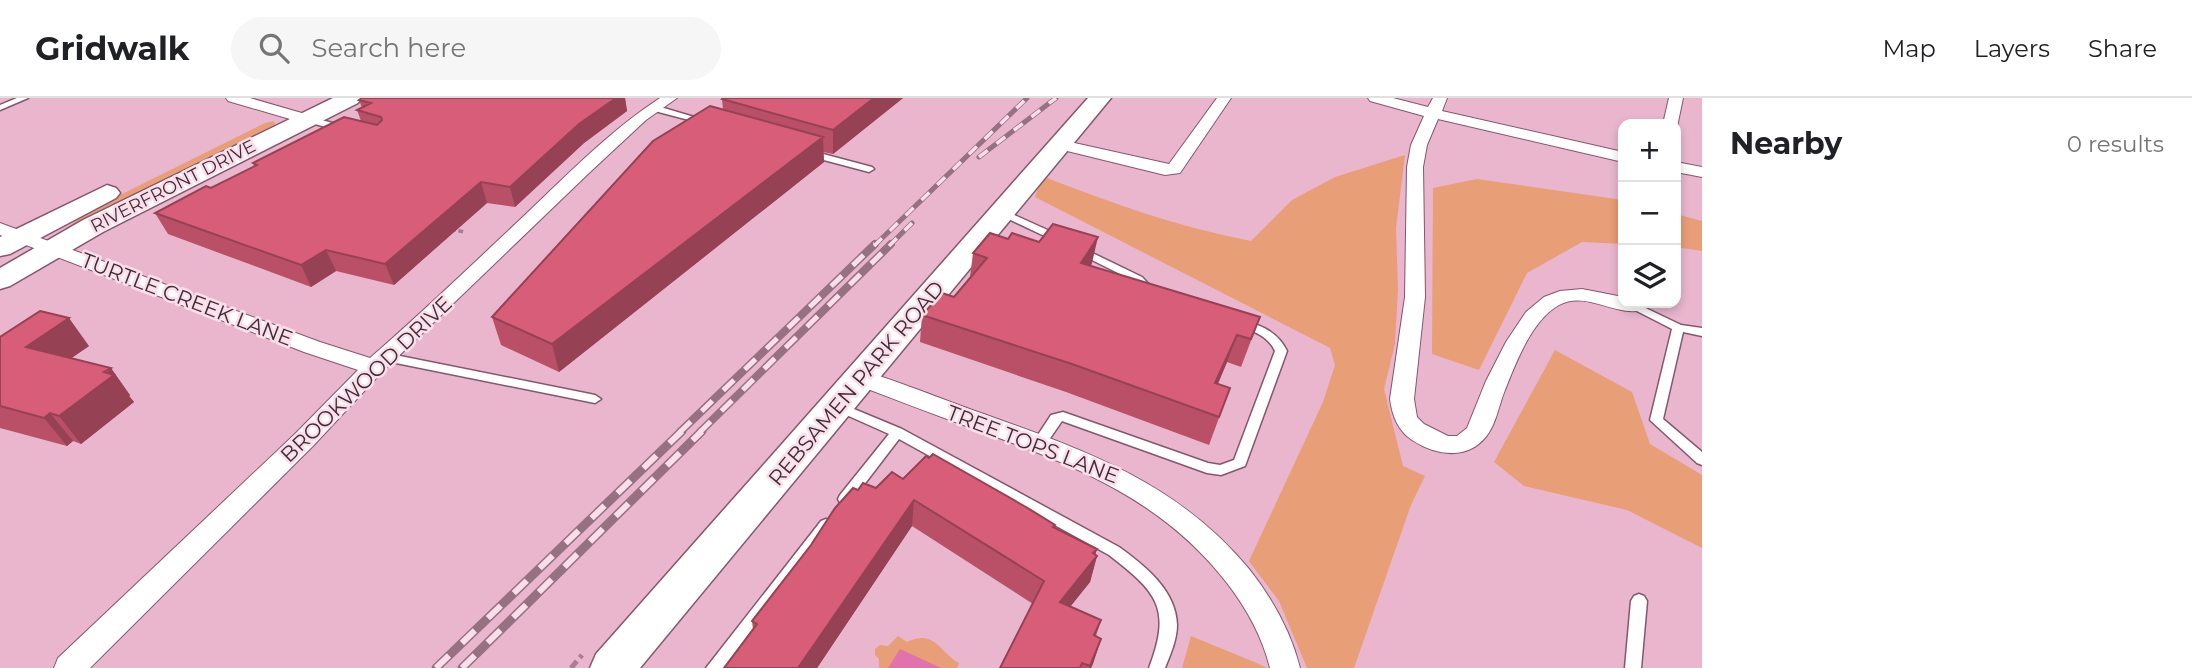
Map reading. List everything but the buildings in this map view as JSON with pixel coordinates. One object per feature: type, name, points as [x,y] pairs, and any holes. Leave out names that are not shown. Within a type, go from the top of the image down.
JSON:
[{"type":"street","points":[[233,98],[279,112]]},
{"type":"street","name":"REBSAMEN PARK ROAD","points":[[612,668],[1100,98]]},
{"type":"street","points":[[1061,145],[1165,170],[1174,169],[1224,98]]},
{"type":"street","points":[[1375,98],[1436,106],[1618,156]]},
{"type":"street","points":[[1672,119],[1675,98]]},
{"type":"street","name":"BROOKWOOD DRIVE","points":[[69,668],[294,449],[379,362],[449,299],[583,169],[662,103]]},
{"type":"street","points":[[1436,106],[1419,145],[1415,167],[1415,298],[1402,399],[1403,412],[1412,429],[1443,444],[1460,446],[1471,440],[1481,427],[1494,388],[1522,335],[1541,309],[1553,299],[1575,295],[1618,303]]},
{"type":"street","name":"RIVERFRONT DRIVE","points":[[0,280],[308,109]]},
{"type":"street","name":"RIVERFRONT DRIVE","points":[[7,238],[279,112],[353,109]]},
{"type":"street","points":[[1681,168],[1702,173]]},
{"type":"street","name":"TURTLE CREEK LANE","points":[[7,238],[52,249],[312,347],[379,362]]},
{"type":"street","name":"TREE TOPS LANE","points":[[849,392],[1039,444],[1119,476],[1165,504],[1203,534],[1236,572],[1262,609],[1285,668]]},
{"type":"lane","points":[[0,108],[24,98]]},
{"type":"lane","points":[[662,103],[720,127]]},
{"type":"lane","points":[[308,109],[352,131]]},
{"type":"lane","points":[[332,133],[342,128],[353,109]]},
{"type":"lane","points":[[794,149],[869,169]]},
{"type":"lane","points":[[1001,212],[1138,279],[1163,298]]},
{"type":"lane","points":[[1639,308],[1678,327],[1702,332]]},
{"type":"lane","points":[[1039,444],[1056,418],[1063,415],[1207,468],[1221,470],[1240,463],[1281,351],[1278,343],[1269,334],[1229,319]]},
{"type":"lane","points":[[1678,327],[1656,420],[1702,460]]},
{"type":"lane","points":[[379,362],[595,399]]},
{"type":"lane","points":[[849,392],[897,432],[1114,551],[1133,565],[1166,605],[1170,626],[1157,668]]},
{"type":"lane","points":[[714,668],[897,432]]},
{"type":"lane","points":[[1633,668],[1639,601]]},
{"type":"path","points":[[451,229],[464,232]]},
{"type":"shaded area","points":[[274,121],[275,125],[70,229],[66,228],[98,206],[265,123]]},
{"type":"shaded area","points":[[1405,155],[1396,228],[1398,289],[1395,344],[1384,389],[1403,466],[1425,476],[1411,505],[1354,668],[1307,668],[1279,601],[1249,561],[1323,402],[1335,365],[1330,348],[1035,197],[1042,176],[1145,213],[1197,229],[1251,241],[1292,200],[1335,177]]},
{"type":"shaded area","points":[[1477,179],[1618,199],[1618,244],[1582,242],[1527,273],[1479,370],[1432,354],[1433,188]]},
{"type":"shaded area","points":[[1681,215],[1702,221],[1702,251],[1681,248]]},
{"type":"shaded area","points":[[1555,350],[1632,392],[1650,444],[1702,475],[1702,548],[1627,510],[1524,486],[1494,462]]},
{"type":"shaded area","points":[[898,636],[907,642],[924,638],[931,640],[959,663],[957,668],[879,668],[875,649],[880,645],[888,646]]},
{"type":"shaded area","points":[[1191,636],[1259,664],[1267,668],[1182,668]]},
{"type":"shaded area","points":[[900,649],[941,668],[888,668]]},
{"type":"railway","points":[[874,246],[1027,98]]},
{"type":"railway","points":[[979,157],[1056,98]]},
{"type":"railway","points":[[891,244],[912,223]]},
{"type":"railway","points":[[680,432],[875,244]]},
{"type":"railway","points":[[700,432],[891,244]]},
{"type":"railway","points":[[436,668],[682,431]]},
{"type":"railway","points":[[462,668],[702,431]]}]
